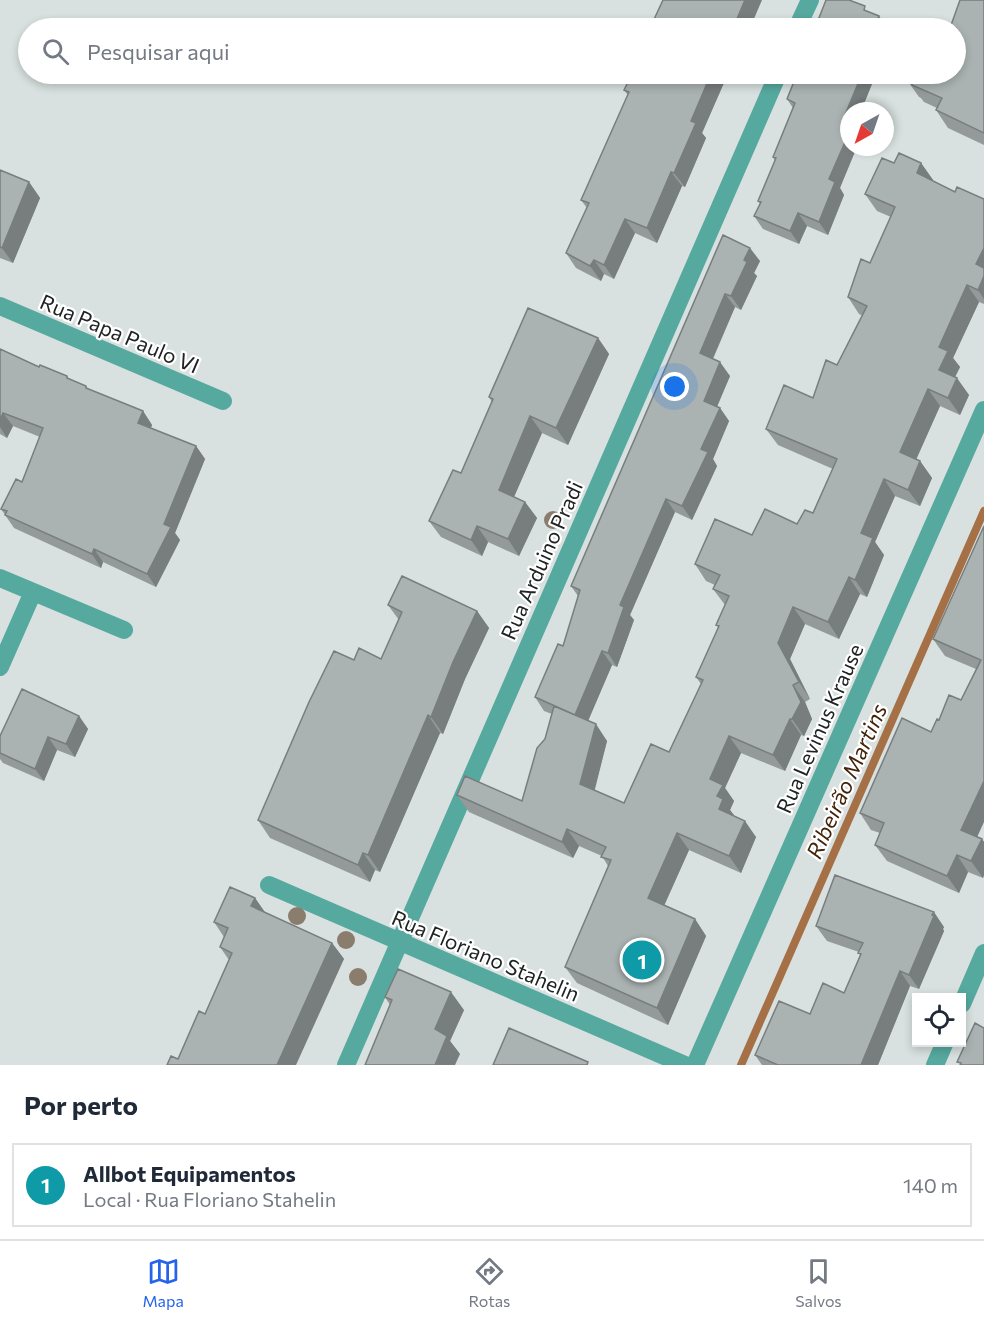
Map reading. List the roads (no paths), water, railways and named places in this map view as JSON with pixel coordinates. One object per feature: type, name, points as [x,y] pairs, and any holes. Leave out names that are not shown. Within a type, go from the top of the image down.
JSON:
[{"type":"street","points":[[802,18],[810,0]]},
{"type":"street","name":"Rua Arduino Pradi","points":[[345,1065],[774,84]]},
{"type":"street","name":"Rua Papa Paulo VI","points":[[0,306],[223,401]]},
{"type":"street","name":"Rua Levinus Krause","points":[[695,1065],[984,410]]},
{"type":"street","points":[[0,578],[124,630]]},
{"type":"street","points":[[0,667],[33,592]]},
{"type":"street","name":"Rua Floriano Stahelin","points":[[269,885],[685,1065]]},
{"type":"street","points":[[966,995],[984,953]]},
{"type":"street","points":[[935,1065],[943,1047]]},
{"type":"waterway","name":"Ribeirão Martins","points":[[741,1065],[984,511]]},
{"type":"place","name":"Allbot Equipamentos","points":[[642,960]]}]
